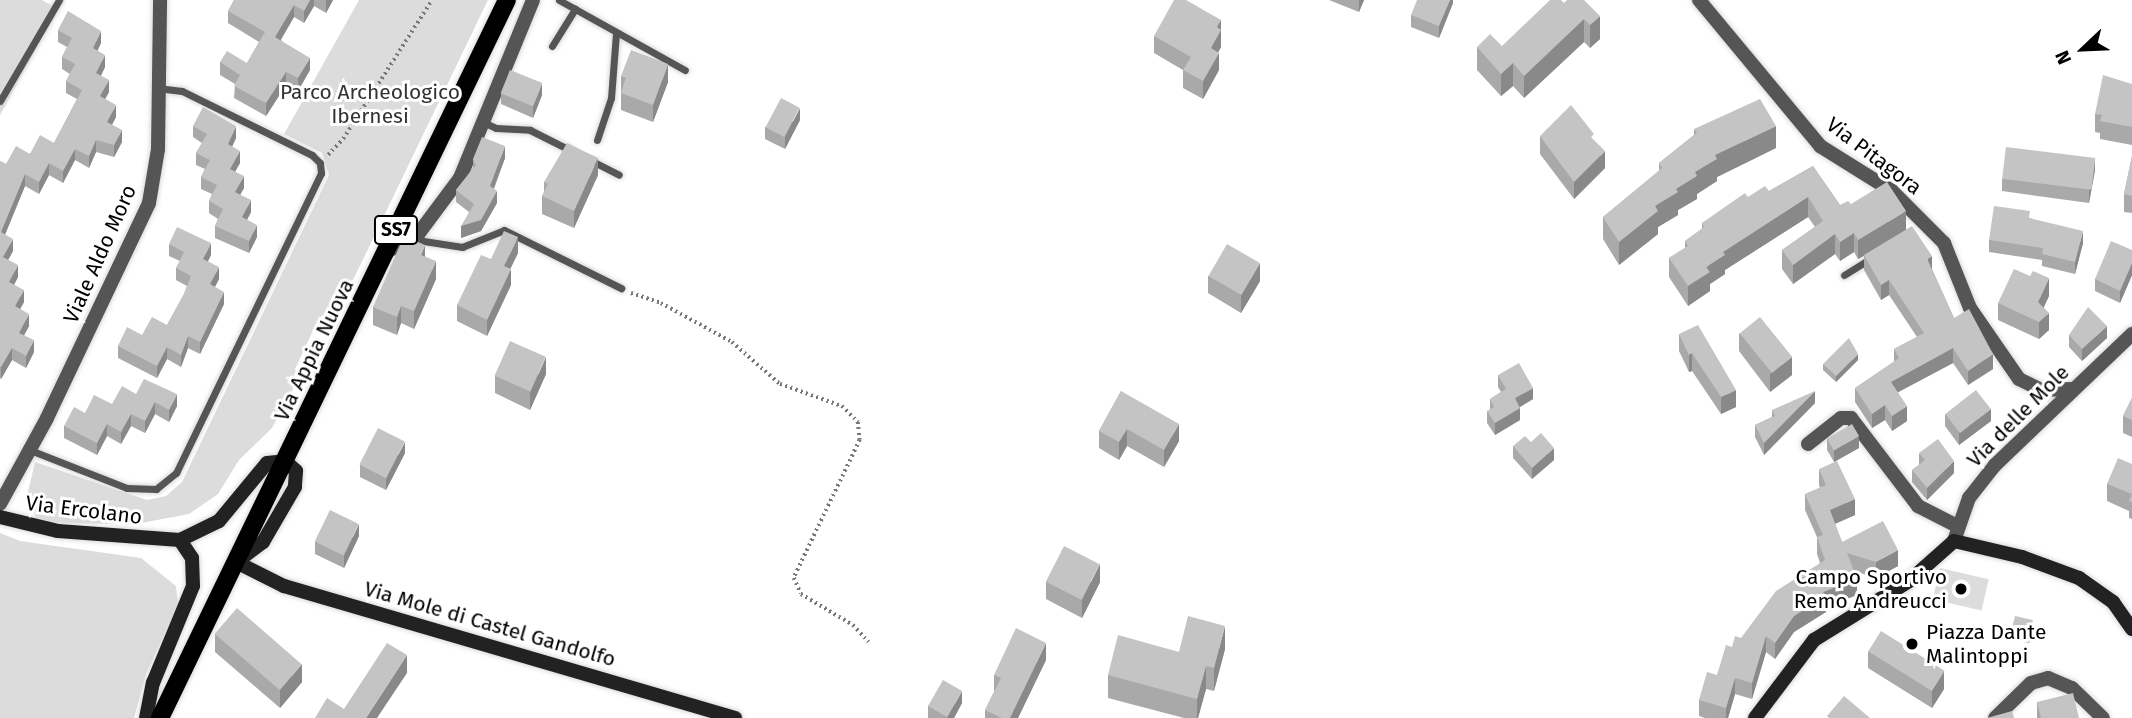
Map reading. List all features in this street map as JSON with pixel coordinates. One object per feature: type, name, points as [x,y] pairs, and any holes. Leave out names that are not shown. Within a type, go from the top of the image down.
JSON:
[{"type":"main road","name":"Via Appia Nuova","points":[[160,718],[507,0]]},
{"type":"street","name":"Viale Aldo Moro","points":[[0,504],[30,450],[149,203],[158,156],[160,0]]},
{"type":"street","points":[[385,253],[414,237],[460,178],[533,0]]},
{"type":"street","name":"Via Pitagora","points":[[1699,0],[1820,146],[1885,186],[1921,228],[1944,243],[1970,308],[2012,370],[2035,389],[2073,389]]},
{"type":"street","name":"Via delle Mole","points":[[1954,541],[1957,526],[1969,498],[1987,474],[2132,334]]},
{"type":"street","points":[[1808,444],[1837,420],[1851,418],[1918,506],[1957,526]]},
{"type":"street","points":[[146,718],[153,683],[193,586],[192,558],[180,540],[219,521],[267,463],[285,461]]},
{"type":"street","name":"Via Ercolano","points":[[0,517],[47,529],[163,541],[180,540]]},
{"type":"street","points":[[1755,718],[1814,640],[1909,581],[1954,541],[2022,557],[2079,578],[2113,602],[2132,629]]},
{"type":"street","name":"Via Mole di Castel Gandolfo","points":[[236,562],[284,586],[735,718]]},
{"type":"street","points":[[1995,718],[2031,683],[2048,678],[2072,688],[2104,718]]},
{"type":"lane","points":[[0,101],[59,0]]},
{"type":"lane","points":[[559,0],[685,70]]},
{"type":"lane","points":[[551,46],[575,9]]},
{"type":"lane","points":[[597,141],[611,98],[616,33]]},
{"type":"lane","points":[[30,450],[127,488],[156,489],[176,473],[321,173],[320,163],[312,155],[182,92],[159,88]]},
{"type":"lane","points":[[483,122],[496,128],[530,130],[619,175]]},
{"type":"lane","points":[[414,237],[421,244],[450,248],[505,230],[621,288]]},
{"type":"lane","points":[[1844,275],[1879,254]]},
{"type":"path","points":[[320,163],[343,139],[432,0]]},
{"type":"path","points":[[621,288],[661,303],[732,342],[780,384],[842,406],[858,422],[860,440],[794,578],[801,594],[853,625],[869,642]]},
{"type":"green space","points":[[0,0],[42,0],[58,9],[0,115]]},
{"type":"green space","name":"Parco Archeologico Ibernesi","points":[[359,0],[488,0],[342,303],[319,318],[295,369],[298,380],[272,428],[239,460],[218,494],[189,514],[136,524],[38,523],[27,496],[35,462],[147,500],[166,496],[182,482],[329,175],[322,153],[284,134]]},
{"type":"green space","points":[[0,533],[20,541],[141,558],[176,586],[178,605],[146,674],[134,718],[0,718]]},
{"type":"green space","name":"Campo Sportivo Remo Andreucci","points":[[1940,568],[1989,579],[1982,610],[1933,599]]},
{"type":"building","points":[[234,0],[310,0],[304,11],[294,5],[275,37],[310,58],[298,78],[286,72],[266,103],[234,86],[240,75],[220,62],[227,51],[247,63],[265,32],[228,11]]},
{"type":"building","points":[[1174,0],[1186,0],[1221,20],[1217,27],[1221,30],[1211,48],[1219,53],[1203,81],[1183,70],[1191,57],[1154,36]]},
{"type":"building","points":[[1417,0],[1450,0],[1439,26],[1411,15]]},
{"type":"building","points":[[1550,0],[1561,0],[1564,3],[1567,0],[1584,0],[1600,16],[1590,25],[1584,19],[1524,76],[1513,63],[1501,74],[1477,47],[1490,34],[1502,46]]},
{"type":"building","points":[[68,11],[101,31],[93,48],[105,55],[96,73],[109,80],[100,96],[116,105],[107,122],[122,130],[114,145],[96,140],[89,156],[75,149],[63,171],[49,163],[39,182],[25,174],[1,232],[13,239],[3,257],[18,265],[9,282],[24,290],[15,306],[29,314],[19,333],[34,340],[26,356],[12,348],[1,367],[0,161],[6,164],[16,146],[30,154],[40,135],[54,143],[82,90],[66,81],[75,64],[62,57],[72,38],[58,30]]},
{"type":"building","points":[[631,50],[668,64],[653,105],[621,93],[626,77],[621,76]]},
{"type":"building","points":[[510,70],[542,83],[533,106],[501,93]]},
{"type":"building","points":[[2103,75],[2132,84],[2132,127],[2100,121],[2102,115],[2095,114]]},
{"type":"building","points":[[781,98],[800,108],[784,137],[766,127]]},
{"type":"building","points":[[1760,99],[1776,126],[1715,155],[1717,159],[1695,172],[1697,176],[1655,206],[1658,211],[1619,242],[1603,217],[1662,168],[1659,163],[1697,133],[1694,129]]},
{"type":"building","points":[[1571,105],[1594,134],[1591,137],[1605,151],[1574,182],[1540,136]]},
{"type":"building","points":[[203,107],[236,126],[228,144],[240,151],[230,169],[244,176],[235,192],[251,200],[242,217],[257,225],[249,241],[215,226],[223,209],[209,201],[217,185],[201,177],[210,160],[196,153],[207,134],[193,126]]},
{"type":"building","points":[[482,137],[505,146],[490,186],[497,191],[481,220],[461,226],[474,204],[456,190],[476,165],[473,159]]},
{"type":"building","points":[[567,143],[598,158],[574,211],[542,196],[548,184],[544,182]]},
{"type":"building","points":[[2006,147],[2095,158],[2091,190],[2002,179]]},
{"type":"building","points":[[2132,156],[2132,196],[2124,194]]},
{"type":"building","points":[[1813,166],[1840,205],[1848,201],[1851,204],[1887,182],[1906,211],[1858,240],[1854,233],[1840,242],[1835,234],[1793,265],[1782,250],[1823,221],[1808,197],[1723,252],[1725,255],[1706,267],[1710,272],[1688,286],[1669,258],[1688,246],[1685,241],[1704,227],[1702,223],[1745,193],[1748,197],[1765,186],[1769,191]]},
{"type":"building","points":[[1994,206],[2030,211],[2029,218],[2083,231],[2075,262],[2042,254],[2043,248],[1989,240]]},
{"type":"building","points":[[1912,226],[1932,256],[1927,259],[1954,318],[1969,309],[1993,354],[1968,371],[1953,348],[1891,382],[1907,406],[1892,416],[1885,405],[1872,414],[1855,388],[1899,358],[1894,349],[1924,333],[1889,280],[1881,285],[1864,255]]},
{"type":"building","points":[[177,227],[211,243],[203,259],[219,267],[210,284],[224,292],[200,342],[188,336],[181,355],[167,347],[157,366],[118,346],[127,327],[142,335],[152,317],[167,325],[184,294],[191,276],[176,268],[184,252],[169,244]]},
{"type":"building","points":[[504,231],[518,237],[504,266],[511,269],[487,320],[457,305],[481,255],[491,259]]},
{"type":"building","points":[[404,236],[425,245],[421,255],[436,261],[414,311],[401,306],[397,317],[373,307]]},
{"type":"building","points":[[2111,241],[2132,250],[2132,263],[2120,291],[2095,279]]},
{"type":"building","points":[[1227,244],[1260,263],[1241,295],[1208,276]]},
{"type":"building","points":[[2014,269],[2030,276],[2033,271],[2049,278],[2038,302],[2049,313],[2039,322],[1998,303]]},
{"type":"building","points":[[2088,307],[2107,326],[2082,349],[2069,335]]},
{"type":"building","points":[[1760,317],[1792,357],[1772,373],[1740,333]]},
{"type":"building","points":[[1698,325],[1736,390],[1721,397],[1692,353],[1689,355],[1679,334]]},
{"type":"building","points":[[1849,338],[1858,354],[1836,376],[1823,364]]},
{"type":"building","points":[[510,341],[546,357],[530,392],[495,376]]},
{"type":"building","points":[[1519,363],[1533,388],[1515,398],[1520,408],[1495,423],[1487,411],[1494,407],[1490,399],[1506,389],[1498,375]]},
{"type":"building","points":[[144,379],[177,394],[169,410],[155,402],[145,421],[131,414],[121,432],[107,424],[97,443],[64,426],[74,407],[85,413],[94,395],[112,404],[122,386],[136,394]]},
{"type":"building","points":[[1976,390],[1991,409],[1960,433],[1945,414]]},
{"type":"building","points":[[1121,391],[1179,424],[1164,450],[1127,429],[1119,442],[1099,431]]},
{"type":"building","points":[[1815,391],[1764,443],[1755,425],[1775,416],[1772,410]]},
{"type":"building","points":[[2132,398],[2132,420],[2123,416]]},
{"type":"building","points":[[1852,424],[1859,436],[1834,451],[1827,438]]},
{"type":"building","points":[[378,428],[405,442],[386,478],[359,465]]},
{"type":"building","points":[[1541,433],[1554,448],[1532,468],[1513,446],[1525,436],[1531,442]]},
{"type":"building","points":[[1938,439],[1954,461],[1927,488],[1912,470],[1925,460],[1919,453]]},
{"type":"building","points":[[2118,458],[2132,464],[2132,494],[2107,484]]},
{"type":"building","points":[[1837,461],[1855,499],[1830,510],[1842,542],[1883,521],[1898,550],[1876,562],[1847,553],[1857,579],[1823,592],[1826,596],[1794,616],[1775,643],[1766,636],[1752,683],[1735,678],[1726,708],[1699,700],[1707,672],[1717,675],[1726,645],[1732,647],[1735,636],[1741,638],[1776,591],[1825,560],[1817,537],[1823,535],[1805,494],[1826,485],[1819,469]]},
{"type":"building","points":[[330,510],[359,524],[343,555],[315,541]]},
{"type":"building","points":[[1064,546],[1100,564],[1081,600],[1046,582]]},
{"type":"building","points":[[237,608],[302,664],[280,690],[215,634]]},
{"type":"building","points":[[1188,616],[1225,626],[1214,668],[1206,666],[1197,699],[1108,675],[1118,635],[1179,652]]},
{"type":"building","points":[[2015,616],[2033,620],[2029,637],[2011,633]]},
{"type":"building","points":[[1016,628],[1046,643],[1010,718],[1002,718],[985,710],[1001,678],[994,675]]},
{"type":"building","points":[[1881,631],[1945,671],[1932,691],[1868,651]]},
{"type":"building","points":[[387,643],[407,655],[366,718],[315,718],[327,698],[344,709]]},
{"type":"building","points":[[943,680],[962,691],[947,717],[928,706]]},
{"type":"building","points":[[2073,693],[2079,718],[2041,718],[2037,702]]},
{"type":"building","points":[[1844,696],[1870,718],[1829,718],[1827,716]]},
{"type":"building","points":[[2012,711],[2014,718],[1987,718]]},
{"type":"place","name":"Campo Sportivo Remo Andreucci","points":[[1961,589]]},
{"type":"place","name":"Piazza Dante Malintoppi","points":[[1912,644]]}]
